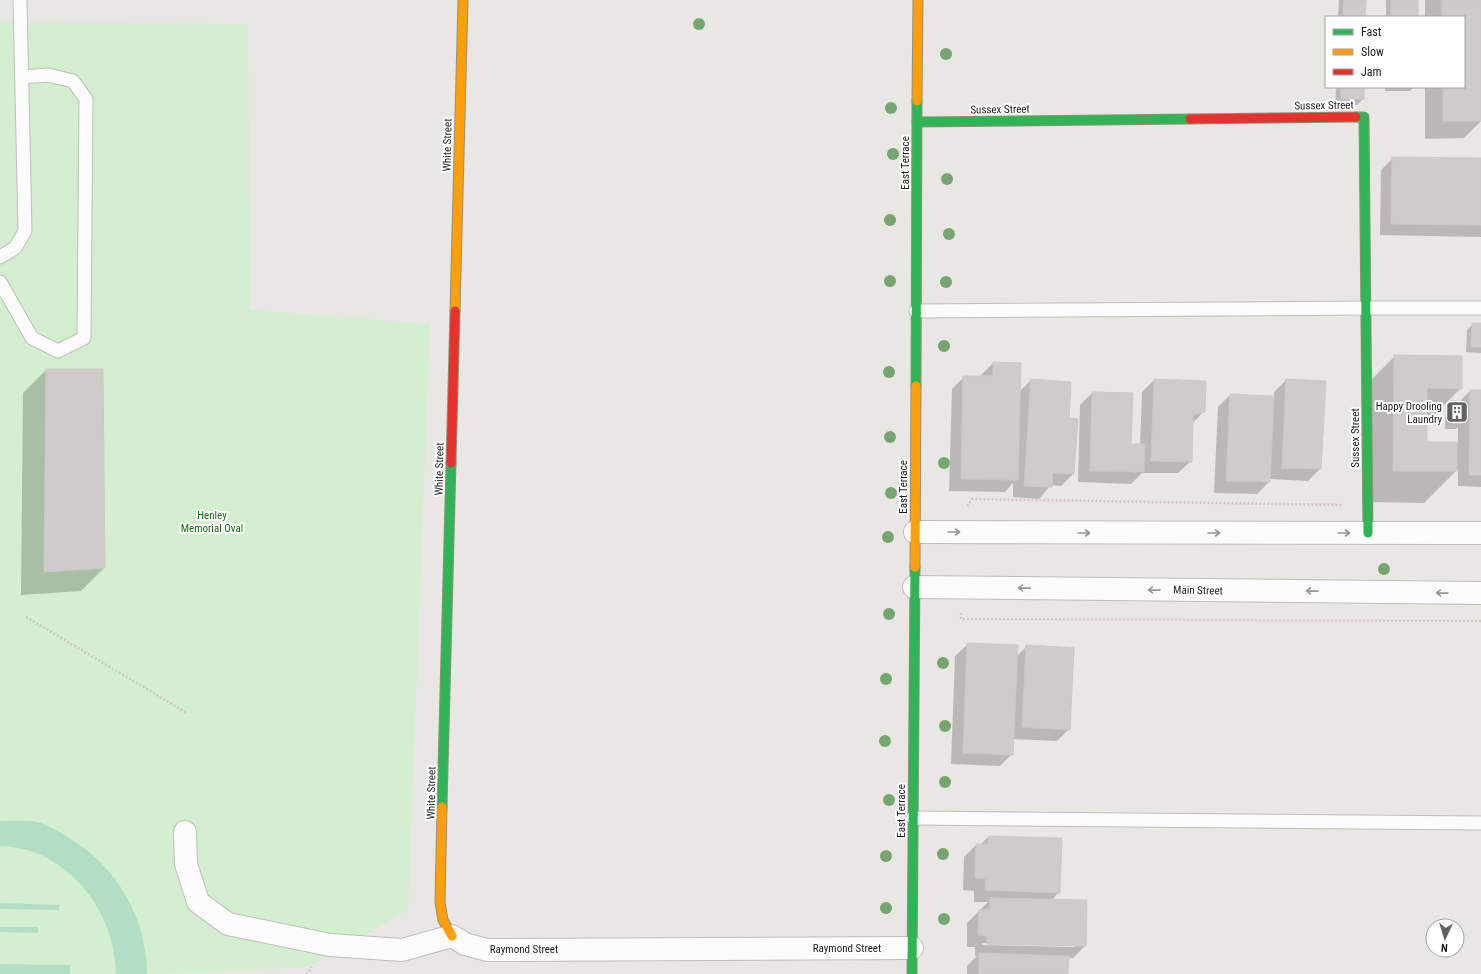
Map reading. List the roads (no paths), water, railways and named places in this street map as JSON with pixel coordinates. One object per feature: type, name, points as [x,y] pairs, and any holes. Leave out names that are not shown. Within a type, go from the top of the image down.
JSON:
[{"type":"street","name":"White Street","points":[[452,936],[443,920],[440,902],[463,0]]},
{"type":"street","name":"East Terrace","points":[[912,974],[918,0]]},
{"type":"street","name":"Sussex Street","points":[[917,122],[1364,117],[1368,533]]},
{"type":"street","points":[[914,532],[1481,533]]},
{"type":"street","name":"Main Street","points":[[914,587],[1481,593]]},
{"type":"street","points":[[185,832],[186,864],[198,902],[228,924],[330,945],[402,950],[452,936]]},
{"type":"street","name":"Raymond Street","points":[[452,936],[465,944],[487,950],[912,948]]},
{"type":"lane","points":[[0,257],[15,248],[25,231],[20,0]]},
{"type":"lane","points":[[0,282],[32,338],[58,351],[84,338],[86,99],[73,81],[48,75],[22,77]]},
{"type":"lane","points":[[916,311],[1481,308]]},
{"type":"lane","points":[[913,818],[1481,823]]},
{"type":"place","name":"Happy Drooling Laundry","points":[[1457,412]]},
{"type":"park label","name":"Henley Memorial Oval","points":[[212,521]]}]
